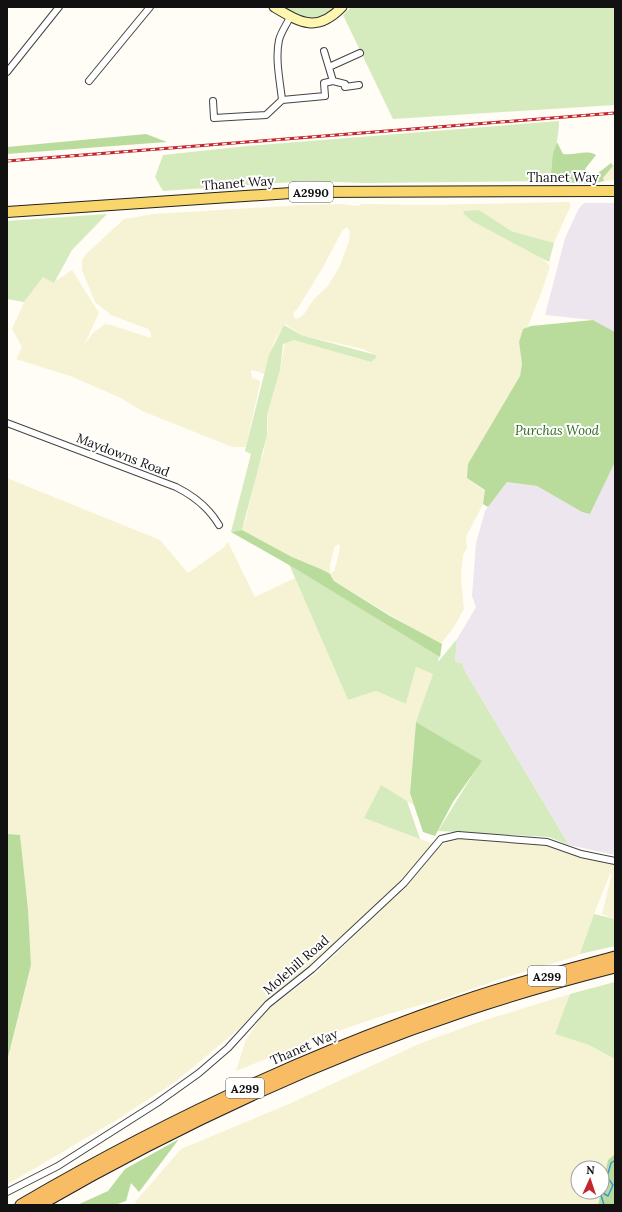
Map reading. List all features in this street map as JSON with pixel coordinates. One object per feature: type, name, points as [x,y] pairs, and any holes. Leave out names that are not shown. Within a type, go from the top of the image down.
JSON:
[{"type":"highway","name":"Thanet Way","points":[[21,1205],[88,1166],[156,1130],[301,1063],[454,1004],[533,979],[615,957]]},
{"type":"highway","name":"Thanet Way","points":[[39,1205],[160,1138],[302,1072],[484,1004],[615,966]]},
{"type":"main road","points":[[274,7],[290,17],[314,24],[330,19],[342,7]]},
{"type":"main road","name":"Thanet Way","points":[[7,212],[306,192],[615,191]]},
{"type":"street","points":[[7,72],[60,7]]},
{"type":"street","points":[[89,81],[150,7]]},
{"type":"street","points":[[282,100],[278,48],[280,38],[290,17]]},
{"type":"street","points":[[324,51],[333,81]]},
{"type":"street","points":[[329,67],[360,53]]},
{"type":"street","points":[[213,101],[214,118],[266,115],[282,100],[325,96],[324,83],[333,81],[345,84],[345,87],[359,86]]},
{"type":"street","name":"Maydowns Road","points":[[7,423],[176,487],[188,493],[208,509],[219,525]]},
{"type":"street","name":"Molehill Road","points":[[7,1192],[58,1166],[157,1103],[199,1073],[228,1048],[268,1004],[312,968],[404,883],[441,840],[458,836],[547,842],[581,854],[615,861]]},
{"type":"shaded area","points":[[615,162],[615,180],[604,181],[603,179]]},
{"type":"shaded area","points":[[569,202],[571,205],[554,243],[511,231],[479,211],[463,212],[472,221],[541,257],[550,266],[527,328],[523,329],[519,342],[522,364],[520,376],[467,478],[485,491],[483,504],[466,537],[467,548],[463,555],[461,578],[464,609],[454,627],[440,645],[334,581],[332,576],[323,570],[292,557],[242,530],[246,519],[258,465],[263,455],[268,428],[267,415],[280,370],[285,341],[294,340],[338,351],[349,356],[371,362],[376,358],[376,355],[363,349],[301,335],[285,324],[274,342],[265,374],[251,370],[252,378],[260,381],[260,383],[246,447],[232,447],[142,411],[121,398],[70,376],[16,359],[22,347],[12,329],[24,302],[43,277],[54,282],[72,270],[99,313],[84,345],[93,333],[105,324],[151,338],[151,333],[148,329],[111,315],[95,302],[82,270],[82,260],[86,254],[124,219],[154,214],[301,205],[428,205]],"holes":[[[348,228],[350,232],[349,241],[339,268],[327,287],[314,299],[304,314],[295,319],[293,313],[298,308],[322,269],[342,231]],[[339,544],[340,547],[337,561],[334,571],[330,574],[330,565],[335,546]]]},
{"type":"shaded area","points":[[584,203],[615,203],[615,332],[593,320],[545,315],[565,238],[579,208]]},
{"type":"shaded area","points":[[615,462],[615,855],[569,845],[466,673],[462,663],[455,662],[457,639],[476,607],[472,596],[476,543],[485,511],[507,482],[537,486],[582,512],[590,514]]},
{"type":"shaded area","points":[[7,478],[160,540],[188,573],[223,548],[228,542],[255,597],[295,578],[348,700],[376,691],[406,704],[416,667],[434,674],[416,722],[410,793],[415,806],[381,786],[365,818],[431,843],[432,846],[402,883],[379,902],[320,958],[268,1001],[239,1029],[175,1082],[115,1121],[8,1184],[7,1061],[31,965],[28,909],[20,836],[7,834]]},
{"type":"shaded area","points":[[460,838],[547,843],[615,862],[615,919],[602,914],[612,873],[610,874],[592,919],[580,954],[497,980],[447,998],[388,1014],[323,1036],[236,1071],[245,1042],[259,1019],[270,1008],[316,973],[400,891],[438,848],[450,840]]},
{"type":"shaded area","points":[[570,994],[556,1034],[589,1045],[615,1059],[615,1154],[608,1160],[570,1160],[570,1200],[599,1200],[598,1205],[136,1205],[135,1202],[181,1149],[291,1103],[421,1043],[482,1021]]},
{"type":"green space","points":[[282,7],[339,7],[331,13],[319,17],[308,18],[293,13]]},
{"type":"green space","points":[[351,7],[615,7],[615,105],[393,119],[343,15]]},
{"type":"green space","points":[[559,121],[558,136],[550,181],[366,183],[306,181],[163,191],[155,177],[163,155],[247,146]]},
{"type":"green space","points":[[146,134],[167,142],[7,154],[7,147]]},
{"type":"green space","points":[[557,142],[563,154],[592,153],[596,155],[585,169],[593,177],[611,163],[613,166],[603,178],[604,181],[593,184],[550,181],[553,154]]},
{"type":"green space","points":[[479,210],[511,231],[554,243],[549,262],[472,221],[463,213],[464,211]]},
{"type":"green space","points":[[107,214],[72,250],[54,283],[43,277],[24,302],[7,299],[7,221]]},
{"type":"green space","name":"Purchas Wood","points":[[593,320],[615,332],[615,462],[590,514],[582,512],[537,486],[507,482],[488,507],[483,504],[485,490],[467,478],[468,464],[520,376],[522,364],[519,342],[523,329],[531,326]]},
{"type":"green space","points":[[284,325],[301,335],[376,355],[376,358],[371,362],[294,340],[283,344],[280,370],[267,415],[267,435],[242,530],[231,532],[251,454],[245,451],[269,355]]},
{"type":"green space","points":[[242,530],[292,557],[323,570],[330,574],[334,581],[390,616],[442,644],[440,657],[296,569],[231,532]]},
{"type":"green space","points":[[289,564],[439,656],[438,662],[457,639],[455,662],[462,663],[466,673],[569,845],[549,837],[438,831],[481,761],[416,722],[433,674],[416,667],[406,704],[376,691],[348,700]]},
{"type":"green space","points":[[416,722],[482,761],[453,802],[435,836],[423,832],[410,793]]},
{"type":"green space","points":[[381,785],[407,801],[420,839],[364,818]]},
{"type":"green space","points":[[7,834],[20,835],[28,909],[31,965],[7,1061]]},
{"type":"green space","points":[[594,914],[615,919],[615,946],[580,954]]},
{"type":"green space","points":[[615,982],[615,1059],[589,1045],[555,1034],[570,994]]},
{"type":"green space","points":[[179,1139],[139,1192],[131,1183],[126,1201],[115,1205],[77,1205],[108,1191],[125,1169]]},
{"type":"green space","points":[[615,1154],[615,1205],[598,1205],[599,1200],[610,1200],[610,1160],[608,1160]]},
{"type":"waterway","points":[[604,1205],[601,1195],[603,1193],[608,1196],[613,1185],[607,1177],[611,1163],[614,1161],[615,1162]]},
{"type":"railway","points":[[7,161],[615,113]]}]
